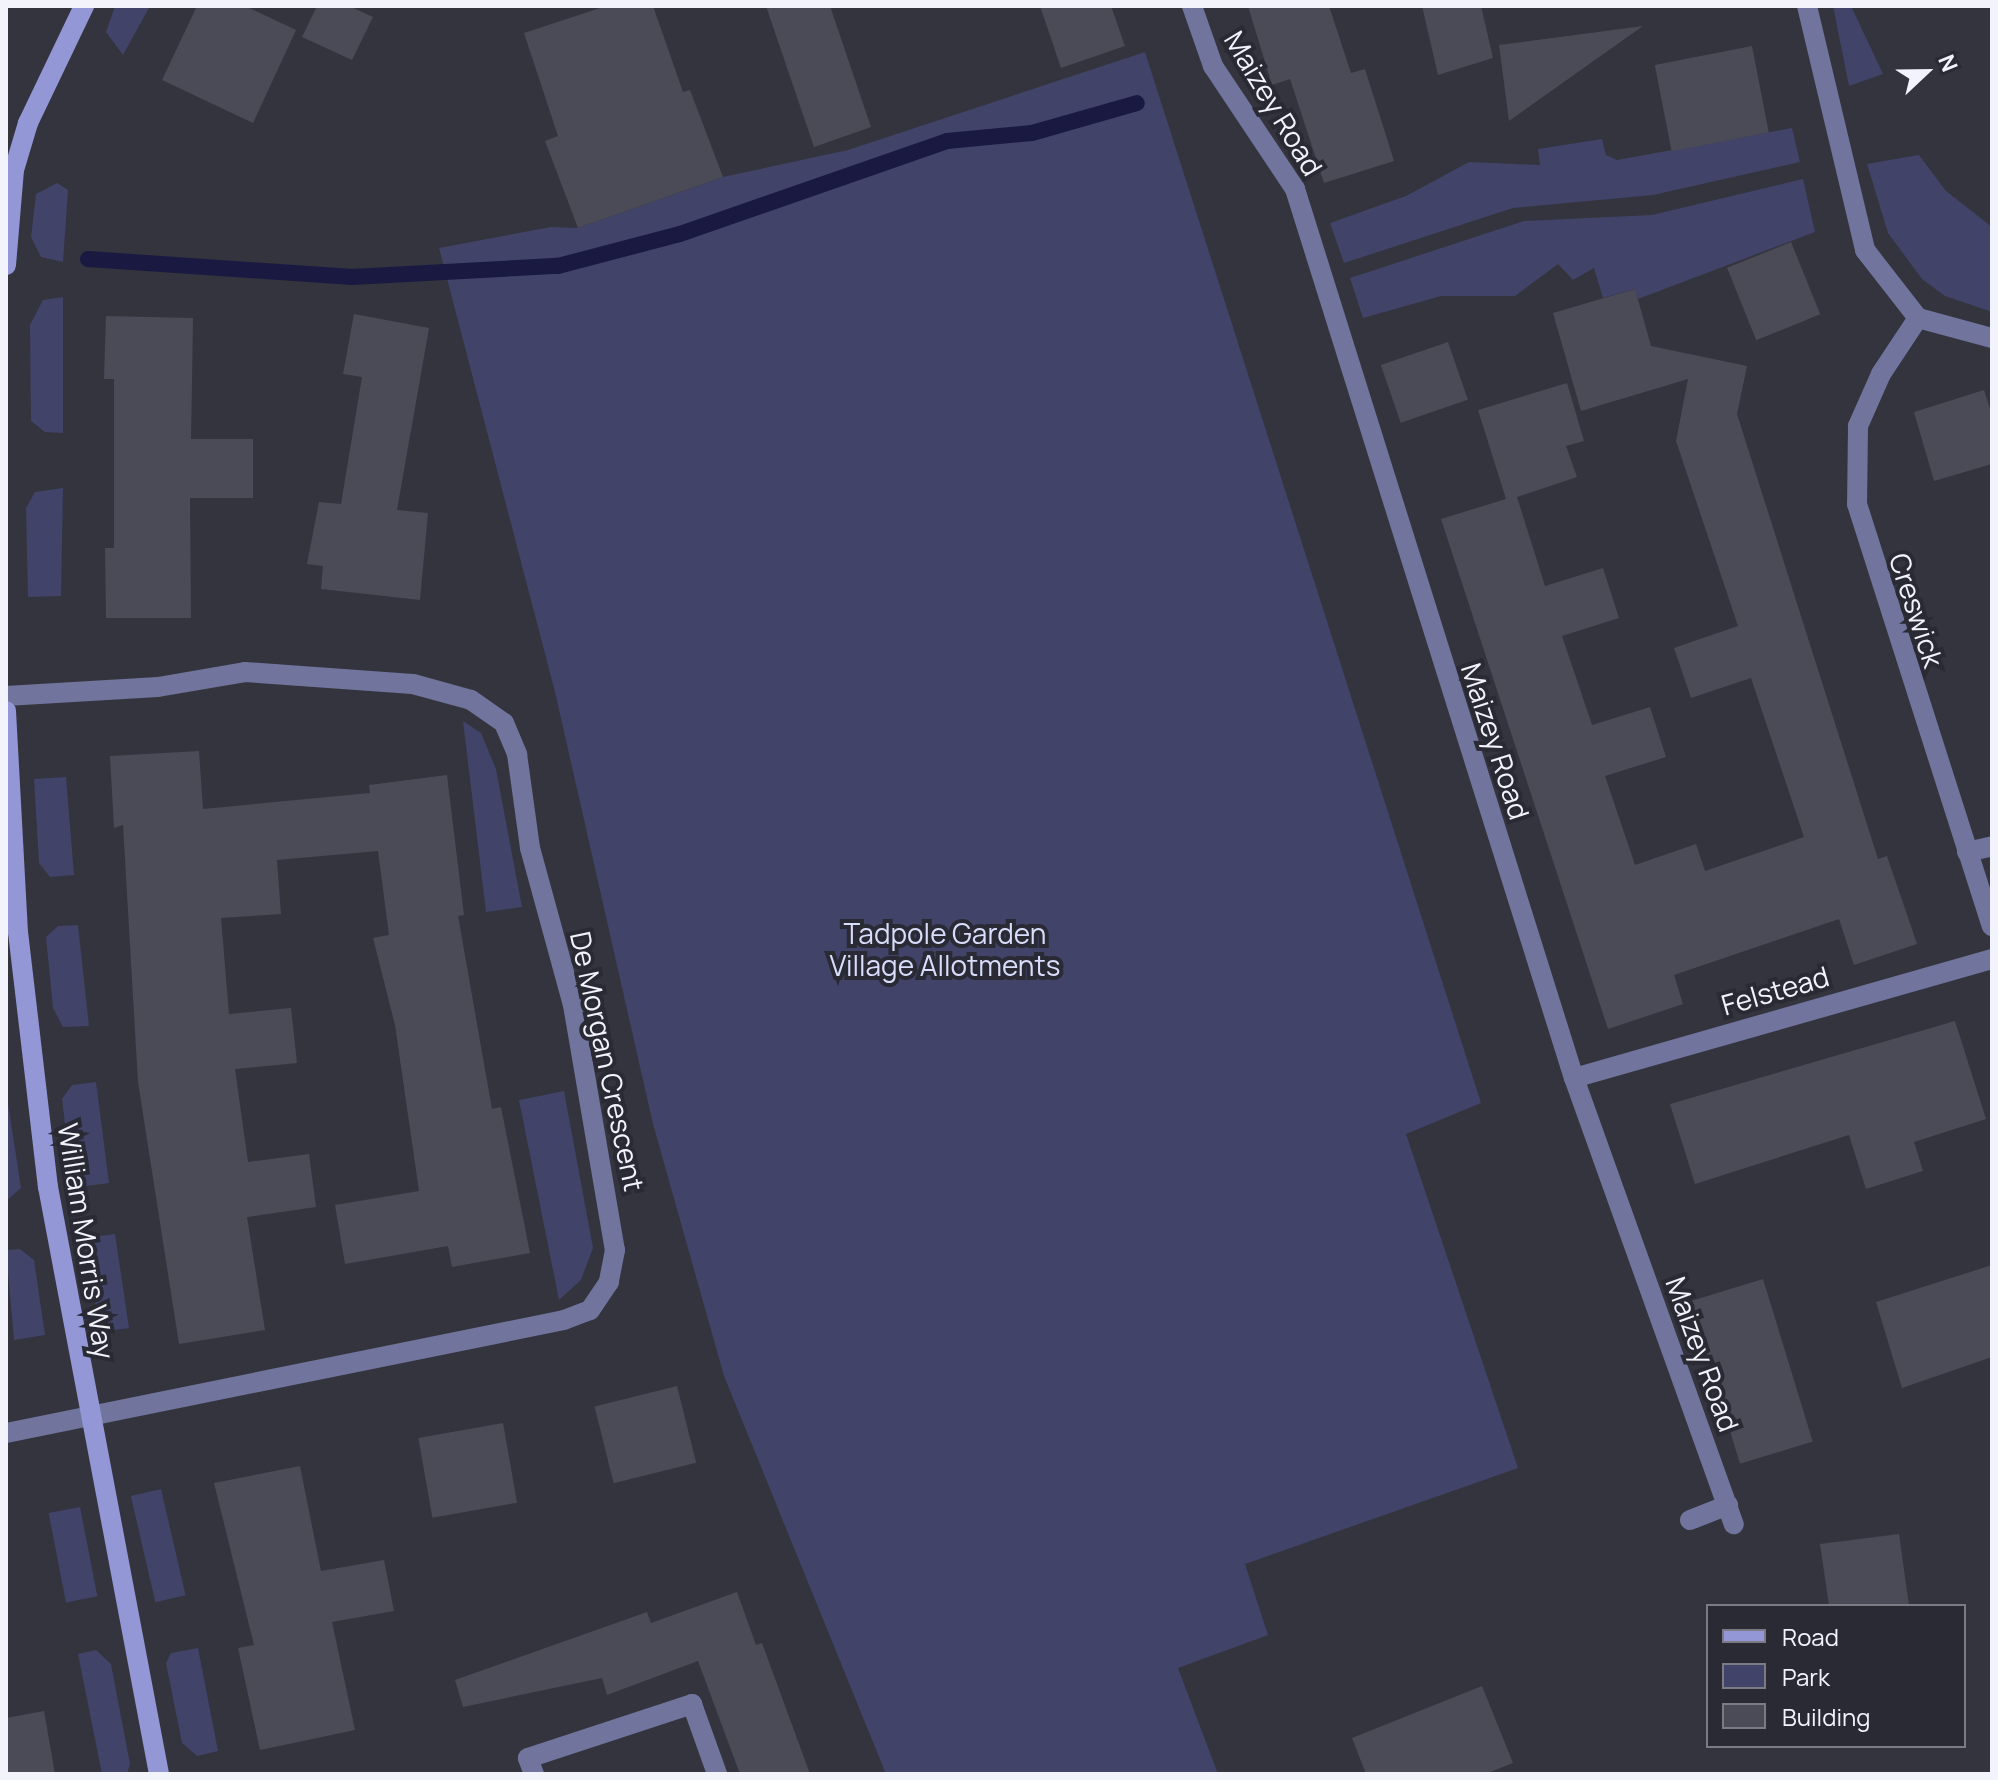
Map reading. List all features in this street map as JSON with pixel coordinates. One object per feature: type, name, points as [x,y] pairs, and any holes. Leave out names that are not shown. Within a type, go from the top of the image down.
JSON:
[{"type":"street","points":[[6,265],[14,170],[28,123],[84,6]]},
{"type":"street","name":"Maizey Road","points":[[1192,6],[1213,66],[1295,189],[1574,1078],[1731,1515],[1690,1520]]},
{"type":"street","points":[[1807,6],[1865,250],[1918,318],[1992,338]]},
{"type":"street","name":"Creswick","points":[[1918,318],[1866,404],[1853,472],[1863,535],[1992,926]]},
{"type":"street","name":"De Morgan Crescent","points":[[6,696],[158,687],[245,672],[413,684],[471,700],[504,723],[517,754],[530,848],[573,1005],[588,1112],[613,1218],[609,1282],[590,1310],[564,1320],[6,1433]]},
{"type":"street","name":"William Morris Way","points":[[6,711],[30,1047],[88,1417],[159,1774]]},
{"type":"street","points":[[1967,852],[1992,846]]},
{"type":"street","name":"Felstead","points":[[1574,1078],[1992,959]]},
{"type":"street","points":[[534,1774],[528,1758],[692,1704],[717,1774]]},
{"type":"green space","points":[[115,6],[150,6],[123,55],[106,32]]},
{"type":"green space","points":[[1833,6],[1851,6],[1883,74],[1849,86]]},
{"type":"green space","name":"Tadpole Garden Village Allotments","points":[[1145,52],[1481,1103],[1406,1134],[1518,1468],[1245,1564],[1268,1635],[1178,1668],[1218,1774],[886,1774],[724,1376],[653,1124],[555,692],[439,248],[551,227],[578,228],[723,177],[848,150]]},
{"type":"green space","points":[[1792,128],[1800,162],[1653,195],[1513,208],[1344,263],[1330,223],[1406,196],[1469,162],[1540,165],[1538,149],[1602,139],[1606,155],[1617,160]]},
{"type":"green space","points":[[1919,155],[1946,191],[1992,227],[1992,312],[1945,296],[1922,279],[1888,233],[1867,164]]},
{"type":"green space","points":[[1803,179],[1815,232],[1638,299],[1634,289],[1603,298],[1594,268],[1573,280],[1558,264],[1515,296],[1441,296],[1363,318],[1350,278],[1524,221],[1652,215]]},
{"type":"green space","points":[[57,183],[68,190],[63,262],[41,257],[31,237],[36,194]]},
{"type":"green space","points":[[63,297],[63,433],[45,432],[31,421],[30,325],[43,300]]},
{"type":"green space","points":[[63,488],[61,596],[28,597],[26,508],[35,492]]},
{"type":"green space","points":[[463,721],[481,733],[496,769],[522,907],[486,912]]},
{"type":"green space","points":[[66,777],[74,875],[50,877],[39,863],[34,779]]},
{"type":"green space","points":[[78,925],[89,1026],[63,1027],[53,1008],[46,937],[58,926]]},
{"type":"green space","points":[[96,1082],[109,1183],[87,1186],[77,1182],[70,1166],[62,1099],[72,1085]]},
{"type":"green space","points":[[6,1090],[21,1188],[6,1201]]},
{"type":"green space","points":[[564,1091],[593,1248],[581,1280],[559,1300],[519,1100]]},
{"type":"green space","points":[[115,1234],[129,1328],[100,1332],[85,1246],[93,1237]]},
{"type":"green space","points":[[20,1249],[34,1260],[45,1335],[14,1340],[6,1250]]},
{"type":"green space","points":[[161,1489],[186,1595],[155,1602],[131,1496]]},
{"type":"green space","points":[[80,1507],[97,1596],[66,1602],[49,1513]]},
{"type":"green space","points":[[198,1648],[218,1751],[197,1756],[182,1743],[166,1663],[171,1653]]},
{"type":"green space","points":[[96,1650],[111,1664],[130,1764],[127,1774],[102,1774],[78,1654]]},
{"type":"building","points":[[197,6],[245,6],[296,30],[253,123],[162,80]]},
{"type":"building","points":[[317,6],[349,6],[373,17],[352,60],[302,37]]},
{"type":"building","points":[[606,6],[653,6],[683,92],[690,90],[723,177],[578,228],[545,141],[558,136],[524,33]]},
{"type":"building","points":[[766,6],[830,6],[871,127],[814,147]]},
{"type":"building","points":[[1040,6],[1111,6],[1125,46],[1061,68]]},
{"type":"building","points":[[1248,6],[1329,6],[1351,73],[1365,69],[1394,161],[1324,183],[1290,79],[1272,85]]},
{"type":"building","points":[[1422,6],[1481,6],[1493,58],[1438,75]]},
{"type":"building","points":[[1643,26],[1509,121],[1499,45]]},
{"type":"building","points":[[1752,46],[1769,132],[1672,151],[1655,65]]},
{"type":"building","points":[[1791,242],[1820,314],[1756,340],[1727,268]]},
{"type":"building","points":[[1635,289],[1651,346],[1747,366],[1737,414],[1878,859],[1887,856],[1917,944],[1854,965],[1839,919],[1674,975],[1683,1004],[1608,1029],[1441,519],[1506,499],[1478,410],[1567,383],[1584,441],[1566,446],[1577,477],[1517,497],[1545,586],[1603,568],[1619,618],[1562,636],[1592,725],[1650,707],[1666,757],[1605,776],[1635,865],[1696,844],[1705,871],[1804,837],[1751,678],[1691,698],[1674,648],[1738,626],[1676,441],[1688,379],[1581,411],[1553,313]]},
{"type":"building","points":[[354,314],[429,328],[397,510],[428,513],[420,600],[321,589],[323,566],[307,564],[319,502],[341,504],[362,377],[343,374]]},
{"type":"building","points":[[106,316],[193,318],[191,439],[253,439],[253,498],[190,498],[191,618],[106,618],[105,548],[114,548],[114,379],[104,379]]},
{"type":"building","points":[[1448,342],[1468,400],[1401,423],[1381,365]]},
{"type":"building","points":[[1984,390],[1992,415],[1992,464],[1934,481],[1914,412]]},
{"type":"building","points":[[199,751],[203,809],[370,793],[369,785],[447,775],[464,915],[458,916],[492,1109],[501,1107],[530,1253],[452,1267],[448,1246],[345,1264],[335,1205],[419,1191],[395,1025],[373,938],[389,935],[378,851],[277,860],[281,914],[221,918],[229,1014],[291,1008],[297,1063],[235,1069],[248,1162],[309,1154],[316,1207],[247,1217],[265,1330],[179,1344],[138,1082],[123,825],[114,828],[110,756]]},
{"type":"building","points":[[1955,1021],[1986,1119],[1914,1142],[1923,1171],[1866,1189],[1849,1135],[1695,1184],[1670,1104]]},
{"type":"building","points":[[1992,1265],[1992,1357],[1902,1388],[1876,1302]]},
{"type":"building","points":[[1763,1279],[1813,1442],[1740,1464],[1690,1301]]},
{"type":"building","points":[[677,1386],[696,1463],[614,1483],[595,1407]]},
{"type":"building","points":[[503,1423],[517,1503],[432,1518],[418,1438]]},
{"type":"building","points":[[300,1466],[321,1571],[384,1560],[394,1611],[332,1622],[355,1730],[260,1750],[238,1648],[254,1645],[214,1483]]},
{"type":"building","points":[[1899,1534],[1909,1604],[1829,1604],[1820,1544]]},
{"type":"building","points":[[737,1592],[756,1645],[762,1643],[810,1774],[740,1774],[698,1661],[607,1695],[602,1678],[463,1707],[455,1680],[647,1612],[651,1623]]},
{"type":"building","points":[[1482,1686],[1513,1763],[1485,1774],[1366,1774],[1352,1738]]},
{"type":"building","points":[[44,1711],[55,1774],[6,1774],[6,1718]]},
{"type":"waterway","points":[[88,259],[352,277],[558,266],[680,234],[947,141],[1032,133],[1137,103]]}]
